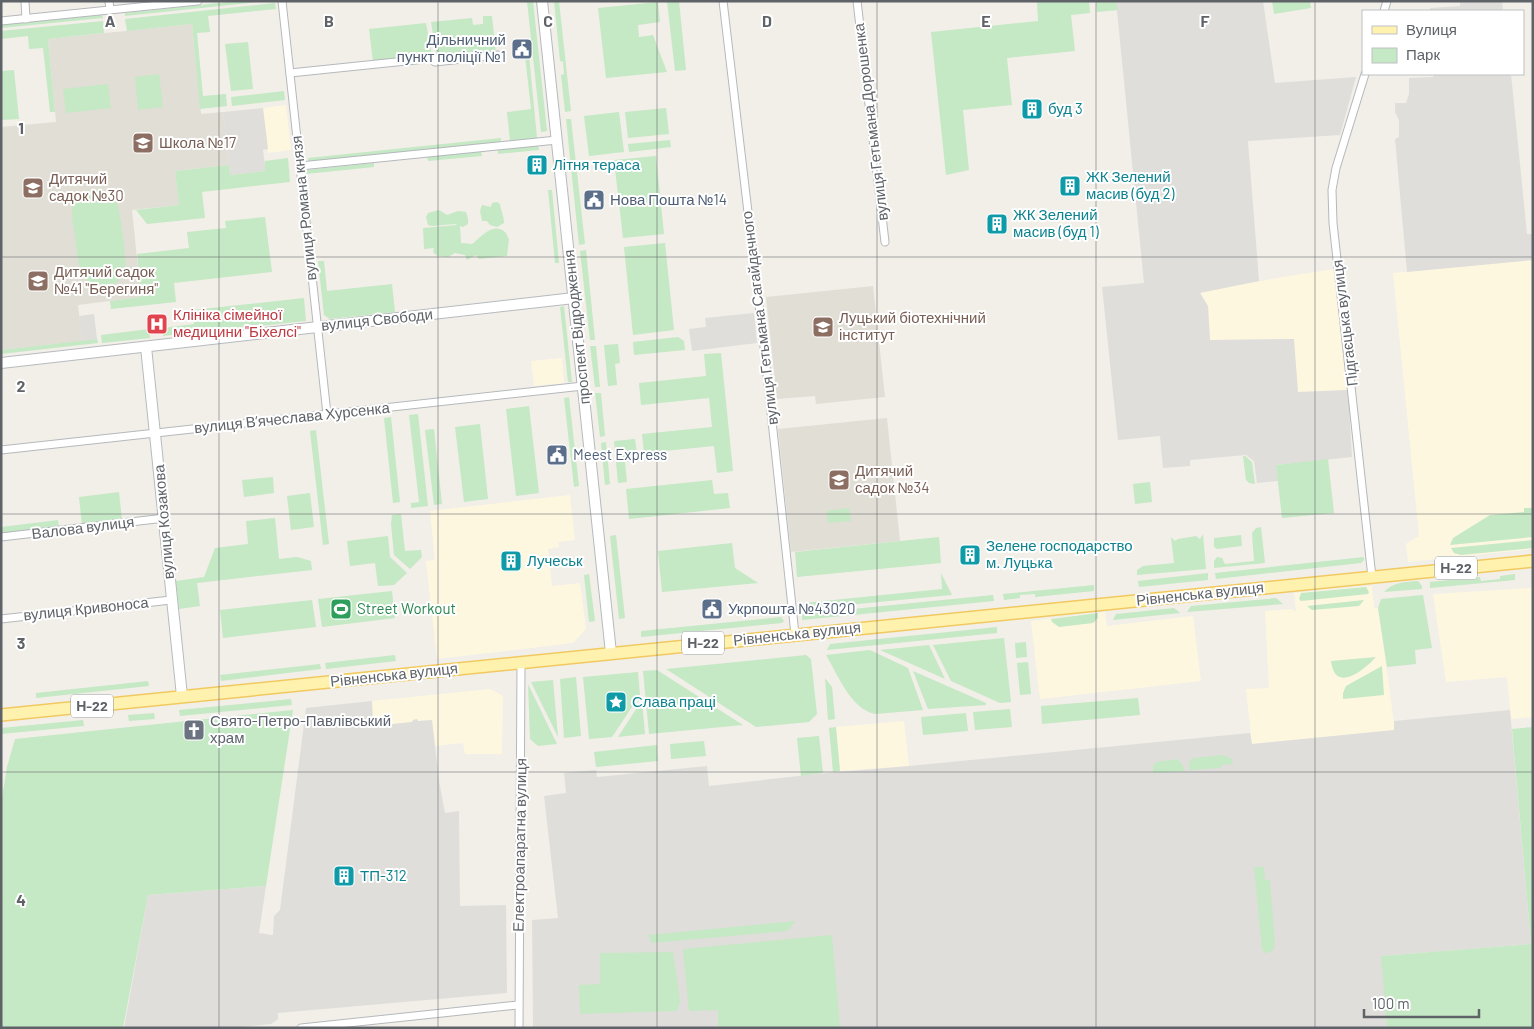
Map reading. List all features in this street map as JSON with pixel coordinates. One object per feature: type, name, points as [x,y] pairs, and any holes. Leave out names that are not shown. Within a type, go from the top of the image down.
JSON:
[{"type":"main road","name":"Рівненська вулиця","points":[[1,715],[1533,560]]},
{"type":"street","points":[[25,1],[26,19]]},
{"type":"street","points":[[109,1],[110,10]]},
{"type":"street","points":[[1,21],[193,1]]},
{"type":"street","name":"вулиця Романа князя","points":[[282,1],[327,414]]},
{"type":"street","name":"проспект Відродження","points":[[542,1],[612,652]]},
{"type":"street","name":"вулиця Гетьмана Сагайдачного","points":[[723,1],[764,347],[795,634]]},
{"type":"street","name":"вулиця Гетьмана Дорошенка","points":[[857,1],[885,242]]},
{"type":"street","points":[[290,73],[435,58],[435,62],[498,55]]},
{"type":"street","name":"Підгаєцька вулиця","points":[[1364,75],[1336,168],[1332,190],[1372,577]]},
{"type":"street","points":[[300,166],[558,140]]},
{"type":"street","name":"вулиця Свободи","points":[[1,363],[574,298]]},
{"type":"street","name":"вулиця Козакова","points":[[146,346],[182,696]]},
{"type":"street","name":"вулиця Вʼячеслава Хурсенка","points":[[1,450],[583,386]]},
{"type":"street","name":"Валова вулиця","points":[[1,537],[165,518]]},
{"type":"street","name":"вулиця Кривоноса","points":[[1,619],[171,600]]},
{"type":"street","name":"Електроапаратна вулиця","points":[[518,1028],[521,662]]},
{"type":"street","points":[[302,1028],[518,1006]]},
{"type":"shaded area","points":[[1116,1],[1263,1],[1275,83],[1356,77],[1340,135],[1248,141],[1259,281],[1200,293],[1208,306],[1210,340],[1294,339],[1298,392],[1348,390],[1352,457],[1276,465],[1278,481],[1257,483],[1254,461],[1246,455],[1190,460],[1190,466],[1163,468],[1160,436],[1118,440],[1102,287],[1144,283]]},
{"type":"shaded area","points":[[1460,1],[1502,1],[1503,10],[1430,10],[1430,8],[1460,6]]},
{"type":"shaded area","name":"Школа №17","points":[[192,24],[201,114],[223,112],[229,165],[175,171],[179,205],[132,210],[141,297],[78,305],[82,341],[1,350],[1,127],[56,122],[48,39]]},
{"type":"shaded area","points":[[1434,75],[1511,75],[1527,234],[1533,234],[1533,260],[1407,272],[1395,139],[1399,137],[1399,120],[1395,112],[1395,103],[1406,103],[1409,94],[1409,78],[1433,77]]},
{"type":"shaded area","points":[[286,105],[291,150],[268,153],[263,108]]},
{"type":"shaded area","points":[[263,108],[268,149],[263,150],[266,171],[230,175],[223,112]]},
{"type":"shaded area","points":[[1533,260],[1533,549],[1408,562],[1406,544],[1419,536],[1393,273]]},
{"type":"shaded area","points":[[1334,269],[1348,390],[1298,392],[1293,339],[1210,340],[1208,306],[1200,292]]},
{"type":"shaded area","name":"Луцький біотехнічний інститут","points":[[873,286],[885,397],[816,404],[815,396],[777,399],[766,297]]},
{"type":"shaded area","points":[[754,313],[757,343],[692,351],[689,329],[706,327],[705,318]]},
{"type":"shaded area","points":[[94,314],[97,339],[82,341],[79,316]]},
{"type":"shaded area","points":[[562,358],[564,383],[534,386],[531,361]]},
{"type":"shaded area","name":"Дитячий садок №34","points":[[887,418],[900,541],[791,552],[778,429]]},
{"type":"shaded area","points":[[570,495],[575,540],[558,542],[559,547],[548,549],[552,586],[580,583],[586,629],[573,643],[437,659],[426,561],[435,560],[430,511]]},
{"type":"shaded area","points":[[1372,586],[1374,608],[1378,608],[1395,730],[1252,744],[1246,689],[1269,688],[1265,611],[1292,609],[1296,612],[1294,593]]},
{"type":"shaded area","points":[[1533,589],[1533,717],[1511,719],[1507,677],[1446,682],[1433,594]]},
{"type":"shaded area","points":[[1105,612],[1107,626],[1193,616],[1201,681],[1040,699],[1031,621]]},
{"type":"shaded area","points":[[490,689],[503,696],[502,754],[465,754],[463,743],[435,746],[432,720],[418,721],[417,719],[413,720],[413,722],[373,726],[372,701]]},
{"type":"shaded area","points":[[372,701],[373,726],[412,722],[417,719],[418,721],[432,720],[439,781],[445,813],[459,811],[460,906],[506,905],[507,993],[278,1013],[278,1019],[271,1024],[231,1028],[124,1028],[148,895],[266,886],[259,933],[273,935],[274,916],[280,910],[306,708]]},
{"type":"shaded area","points":[[1510,710],[1531,944],[1382,956],[1387,1028],[533,1028],[532,920],[558,918],[544,796],[566,793],[564,773],[596,770],[597,777],[707,766],[709,786],[1250,733],[1252,744],[1394,730],[1394,721]]},
{"type":"shaded area","points":[[904,721],[909,766],[840,771],[836,727]]},
{"type":"green space","points":[[237,1],[267,1],[125,16],[125,13]]},
{"type":"green space","points":[[527,1],[533,1],[547,131],[541,132]]},
{"type":"green space","points":[[554,1],[559,1],[571,111],[565,112],[561,75],[564,74],[563,62],[560,61]]},
{"type":"green space","points":[[667,1],[679,1],[686,70],[675,71]]},
{"type":"green space","points":[[1037,1],[1089,1],[1090,13],[1071,15],[1075,51],[1007,58],[1012,105],[963,110],[969,170],[946,175],[931,32],[1038,21]]},
{"type":"green space","points":[[1096,1],[1116,1],[1118,10],[1097,12]]},
{"type":"green space","points":[[1272,1],[1310,1],[1311,8],[1274,14]]},
{"type":"green space","points":[[658,2],[660,22],[638,25],[639,37],[653,35],[667,72],[606,78],[598,8]]},
{"type":"green space","points":[[275,3],[276,9],[208,16],[210,32],[197,33],[203,96],[226,94],[227,106],[200,109],[192,24],[127,31],[125,19]]},
{"type":"green space","points":[[102,15],[103,18],[1,28],[1,25]]},
{"type":"green space","points":[[483,16],[492,16],[496,53],[437,59],[431,22],[472,18],[473,25],[483,24]]},
{"type":"green space","points":[[103,21],[104,33],[48,39],[55,112],[50,112],[43,48],[29,49],[28,36],[1,39],[1,31]]},
{"type":"green space","points":[[426,23],[432,56],[373,62],[369,29]]},
{"type":"green space","points":[[248,42],[253,89],[231,91],[225,44]]},
{"type":"green space","points":[[529,55],[537,138],[510,141],[507,112],[531,109],[525,56]]},
{"type":"green space","points":[[14,70],[19,119],[1,120],[1,71]]},
{"type":"green space","points":[[159,74],[163,107],[138,110],[135,77]]},
{"type":"green space","points":[[108,84],[111,108],[66,113],[63,89]]},
{"type":"green space","points":[[284,91],[285,100],[232,106],[231,97]]},
{"type":"green space","points":[[666,108],[669,134],[628,138],[625,112]]},
{"type":"green space","points":[[619,112],[624,152],[589,156],[584,116]]},
{"type":"green space","points":[[566,119],[571,119],[585,244],[579,245]]},
{"type":"green space","points":[[501,138],[501,142],[309,162],[308,158]]},
{"type":"green space","points":[[670,140],[671,147],[629,152],[628,144]]},
{"type":"green space","points":[[538,145],[539,150],[498,154],[498,149]]},
{"type":"green space","points":[[481,151],[482,156],[428,161],[427,156]]},
{"type":"green space","points":[[656,156],[664,234],[623,238],[614,160]]},
{"type":"green space","points":[[288,158],[290,182],[202,192],[205,218],[147,224],[136,210],[179,205],[175,171],[229,165],[230,175],[265,171],[265,161]]},
{"type":"green space","points":[[374,163],[374,167],[306,174],[305,170]]},
{"type":"green space","points":[[93,189],[112,195],[116,201],[123,234],[125,269],[119,281],[107,287],[97,287],[90,284],[84,278],[77,253],[72,216],[73,205],[81,194]]},
{"type":"green space","points":[[548,190],[552,190],[559,263],[555,263]]},
{"type":"green space","points":[[497,202],[500,204],[504,223],[497,227],[490,225],[487,221],[482,221],[480,211],[482,205],[491,207],[492,203]]},
{"type":"green space","points":[[439,210],[447,215],[458,211],[466,212],[468,224],[463,227],[460,226],[461,243],[472,244],[491,229],[496,228],[505,232],[509,239],[507,256],[479,259],[476,255],[467,260],[465,255],[455,253],[448,257],[437,256],[433,252],[434,248],[424,249],[423,228],[457,225],[428,225],[426,217],[428,213]]},
{"type":"green space","points":[[265,217],[272,272],[174,283],[176,302],[111,309],[110,301],[141,297],[137,254],[189,248],[187,232],[226,228],[225,221]]},
{"type":"green space","points":[[665,243],[674,330],[633,335],[624,247]]},
{"type":"green space","points":[[586,250],[595,340],[590,340],[580,251]]},
{"type":"green space","points":[[318,261],[324,261],[327,291],[392,284],[395,312],[330,319],[324,315]]},
{"type":"green space","points":[[304,298],[306,321],[219,330],[218,327],[207,328],[207,331],[163,336],[163,328],[194,324],[193,310]]},
{"type":"green space","points":[[564,306],[572,382],[568,382],[560,307]]},
{"type":"green space","points":[[149,329],[150,338],[102,343],[101,335]]},
{"type":"green space","points":[[678,337],[684,341],[685,350],[634,355],[633,342]]},
{"type":"green space","points":[[97,339],[98,343],[1,354],[1,350]]},
{"type":"green space","points":[[618,344],[620,363],[615,364],[617,385],[608,386],[604,345]]},
{"type":"green space","points":[[590,346],[596,346],[600,387],[595,387]]},
{"type":"green space","points":[[721,353],[733,471],[717,473],[714,446],[644,453],[642,434],[712,427],[709,398],[641,405],[639,383],[706,376],[704,354]]},
{"type":"green space","points":[[595,393],[601,393],[605,436],[600,437]]},
{"type":"green space","points":[[569,397],[579,486],[574,487],[564,398]]},
{"type":"green space","points":[[529,406],[539,493],[516,496],[506,409]]},
{"type":"green space","points":[[418,414],[428,506],[411,508],[411,503],[419,502],[409,415]]},
{"type":"green space","points":[[391,417],[400,502],[393,503],[384,418]]},
{"type":"green space","points":[[480,424],[488,499],[464,502],[455,427]]},
{"type":"green space","points":[[434,429],[442,504],[434,505],[425,430]]},
{"type":"green space","points":[[316,430],[329,544],[323,545],[310,431]]},
{"type":"green space","points":[[635,439],[638,461],[625,462],[627,482],[618,483],[614,441]]},
{"type":"green space","points":[[606,442],[610,484],[605,485],[601,443]]},
{"type":"green space","points":[[1243,456],[1252,462],[1255,484],[1249,483],[1246,480]]},
{"type":"green space","points":[[1328,459],[1334,513],[1282,518],[1276,465]]},
{"type":"green space","points":[[273,477],[274,493],[244,497],[242,480]]},
{"type":"green space","points":[[712,480],[714,494],[728,493],[730,508],[629,519],[626,489]]},
{"type":"green space","points":[[1150,482],[1152,502],[1135,504],[1133,484]]},
{"type":"green space","points":[[119,492],[122,520],[82,525],[79,497]]},
{"type":"green space","points":[[310,493],[314,527],[291,530],[287,496]]},
{"type":"green space","points":[[849,508],[851,521],[828,523],[826,511]]},
{"type":"green space","points":[[1524,508],[1533,508],[1533,537],[1450,545],[1453,538],[1490,515],[1524,512]]},
{"type":"green space","points":[[401,514],[405,551],[421,550],[422,557],[410,569],[394,555],[392,515]]},
{"type":"green space","points":[[275,518],[279,559],[297,557],[311,561],[312,570],[197,583],[200,606],[179,609],[176,581],[204,577],[215,548],[248,544],[246,521]]},
{"type":"green space","points":[[58,520],[59,528],[1,535],[1,527]]},
{"type":"green space","points":[[1261,527],[1265,563],[1214,568],[1214,561],[1217,557],[1222,558],[1225,564],[1254,561],[1252,533],[1256,528]]},
{"type":"green space","points":[[1203,534],[1206,569],[1137,575],[1137,570],[1143,566],[1174,563],[1171,537],[1175,541],[1196,536],[1200,539]]},
{"type":"green space","points":[[616,535],[625,618],[619,619],[610,536]]},
{"type":"green space","points":[[1241,535],[1242,546],[1217,549],[1214,547],[1214,538]]},
{"type":"green space","points":[[388,536],[390,557],[407,573],[394,585],[378,586],[375,563],[350,566],[347,541]]},
{"type":"green space","points":[[939,537],[941,563],[797,577],[795,552]]},
{"type":"green space","points":[[1533,540],[1533,548],[1461,555],[1454,553],[1451,548]]},
{"type":"green space","points":[[732,543],[735,568],[758,583],[662,592],[658,551]]},
{"type":"green space","points":[[1364,557],[1361,563],[1216,579],[1215,573]]},
{"type":"green space","points":[[941,573],[952,595],[805,609],[804,603],[942,589]]},
{"type":"green space","points":[[1208,573],[1208,580],[1139,587],[1138,581]]},
{"type":"green space","points":[[589,574],[595,621],[589,622],[584,575]]},
{"type":"green space","points":[[1515,574],[1515,580],[1430,588],[1430,582],[1480,577],[1481,581],[1500,579],[1500,576]]},
{"type":"green space","points":[[1418,581],[1422,589],[1384,592],[1395,584]]},
{"type":"green space","points":[[1094,585],[1094,591],[1035,597],[1035,594],[1020,595],[1020,598],[1004,600],[1003,594]]},
{"type":"green space","points":[[1366,587],[1369,592],[1368,594],[1301,601],[1299,599],[1301,593]]},
{"type":"green space","points":[[392,591],[395,618],[322,627],[318,599]]},
{"type":"green space","points":[[993,595],[994,601],[802,620],[802,614]]},
{"type":"green space","points":[[1423,595],[1432,648],[1415,650],[1416,664],[1387,667],[1378,608],[1381,599]]},
{"type":"green space","points":[[1276,598],[1283,604],[1187,612],[1191,606]]},
{"type":"green space","points":[[312,600],[316,627],[223,638],[220,610]]},
{"type":"green space","points":[[1364,600],[1359,606],[1312,610],[1307,606]]},
{"type":"green space","points":[[1174,608],[1180,613],[1113,620],[1116,614]]},
{"type":"green space","points":[[1098,613],[1098,618],[1093,623],[1059,627],[1051,619]]},
{"type":"green space","points":[[781,617],[784,621],[782,623],[641,637],[641,631]]},
{"type":"green space","points":[[997,627],[997,633],[827,650],[830,644]]},
{"type":"green space","points":[[1004,638],[1011,702],[1000,703],[951,681],[933,645]]},
{"type":"green space","points":[[1026,642],[1027,657],[1016,658],[1015,643]]},
{"type":"green space","points":[[929,645],[945,679],[880,650]]},
{"type":"green space","points":[[870,650],[908,668],[923,710],[875,714],[866,711],[852,698],[826,655]]},
{"type":"green space","points":[[395,655],[396,661],[326,669],[325,663]]},
{"type":"green space","points":[[806,655],[811,659],[817,714],[809,722],[756,727],[666,669]]},
{"type":"green space","points":[[1376,657],[1358,673],[1344,678],[1338,676],[1334,671],[1331,661]]},
{"type":"green space","points":[[1028,662],[1031,694],[1020,695],[1017,663]]},
{"type":"green space","points":[[320,664],[321,669],[221,681],[220,675]]},
{"type":"green space","points":[[1382,666],[1384,695],[1343,699],[1346,686]]},
{"type":"green space","points":[[657,670],[743,725],[649,734],[643,671]]},
{"type":"green space","points":[[913,671],[986,703],[986,705],[928,709]]},
{"type":"green space","points":[[638,672],[640,695],[612,737],[589,739],[583,677]]},
{"type":"green space","points":[[576,677],[581,736],[564,738],[560,679]]},
{"type":"green space","points":[[825,678],[832,687],[835,719],[828,720]]},
{"type":"green space","points":[[553,680],[558,737],[531,682]]},
{"type":"green space","points":[[148,681],[149,686],[36,698],[36,693]]},
{"type":"green space","points":[[528,684],[557,744],[538,746],[530,739]]},
{"type":"green space","points":[[1138,698],[1140,715],[1042,724],[1041,706]]},
{"type":"green space","points":[[291,699],[292,705],[180,716],[179,710]]},
{"type":"green space","points":[[642,700],[645,734],[618,737]]},
{"type":"green space","points":[[1010,709],[1012,727],[975,730],[973,712]]},
{"type":"green space","points":[[293,710],[266,886],[148,895],[123,1028],[1,1028],[1,803],[7,767],[15,739]]},
{"type":"green space","points":[[154,713],[155,719],[129,721],[128,715]]},
{"type":"green space","points":[[966,713],[968,731],[923,735],[921,717]]},
{"type":"green space","points":[[83,720],[84,726],[1,734],[1,728]]},
{"type":"green space","points":[[836,727],[840,771],[833,772],[829,728]]},
{"type":"green space","points":[[1533,727],[1533,1028],[1387,1028],[1381,956],[1531,944],[1512,729]]},
{"type":"green space","points":[[819,736],[823,773],[801,776],[797,738]]},
{"type":"green space","points":[[704,741],[706,756],[671,759],[670,744]]},
{"type":"green space","points":[[657,745],[658,761],[596,767],[594,752]]},
{"type":"green space","points":[[1223,755],[1232,759],[1233,764],[1221,765],[1221,768],[1189,770],[1189,763],[1193,758]]},
{"type":"green space","points":[[1177,759],[1185,771],[1153,773],[1153,766],[1156,762]]},
{"type":"green space","points":[[1254,867],[1264,867],[1265,880],[1270,880],[1275,943],[1274,949],[1265,953],[1262,950]]},
{"type":"green space","points":[[796,921],[787,931],[652,943],[648,935]]},
{"type":"green space","points":[[832,935],[840,1028],[718,1028],[718,1010],[689,1011],[683,949]]},
{"type":"green space","points":[[673,952],[680,1001],[677,1011],[580,1014],[579,985],[600,984],[600,953]]},
{"type":"place","name":"Дільничний пункт поліції №1","points":[[522,49]]},
{"type":"place","name":"буд 3","points":[[1032,109]]},
{"type":"place","name":"Школа №17","points":[[143,143]]},
{"type":"place","name":"Літня тераса","points":[[537,165]]},
{"type":"place","name":"ЖК Зелений масив (буд 2)","points":[[1070,186]]},
{"type":"place","name":"Дитячий садок №30","points":[[33,188]]},
{"type":"place","name":"Нова Пошта №14","points":[[594,200]]},
{"type":"place","name":"ЖК Зелений масив (буд 1)","points":[[997,224]]},
{"type":"place","name":"Дитячий садок №41 \"Берегиня\"","points":[[38,281]]},
{"type":"place","name":"Клініка сімейної медицини \"Біхелсі\"","points":[[157,324]]},
{"type":"place","name":"Луцький біотехнічний інститут","points":[[823,327]]},
{"type":"place","name":"Meest Express","points":[[557,455]]},
{"type":"place","name":"Дитячий садок №34","points":[[839,480]]},
{"type":"place","name":"Зелене господарство м. Луцька","points":[[970,555]]},
{"type":"place","name":"Лучеськ","points":[[511,561]]},
{"type":"place","name":"Street Workout","points":[[341,609]]},
{"type":"place","name":"Укрпошта №43020","points":[[712,609]]},
{"type":"place","name":"Слава праці","points":[[616,702]]},
{"type":"place","name":"Свято-Петро-Павлівський храм","points":[[194,730]]},
{"type":"place","name":"ТП-312","points":[[344,876]]}]
